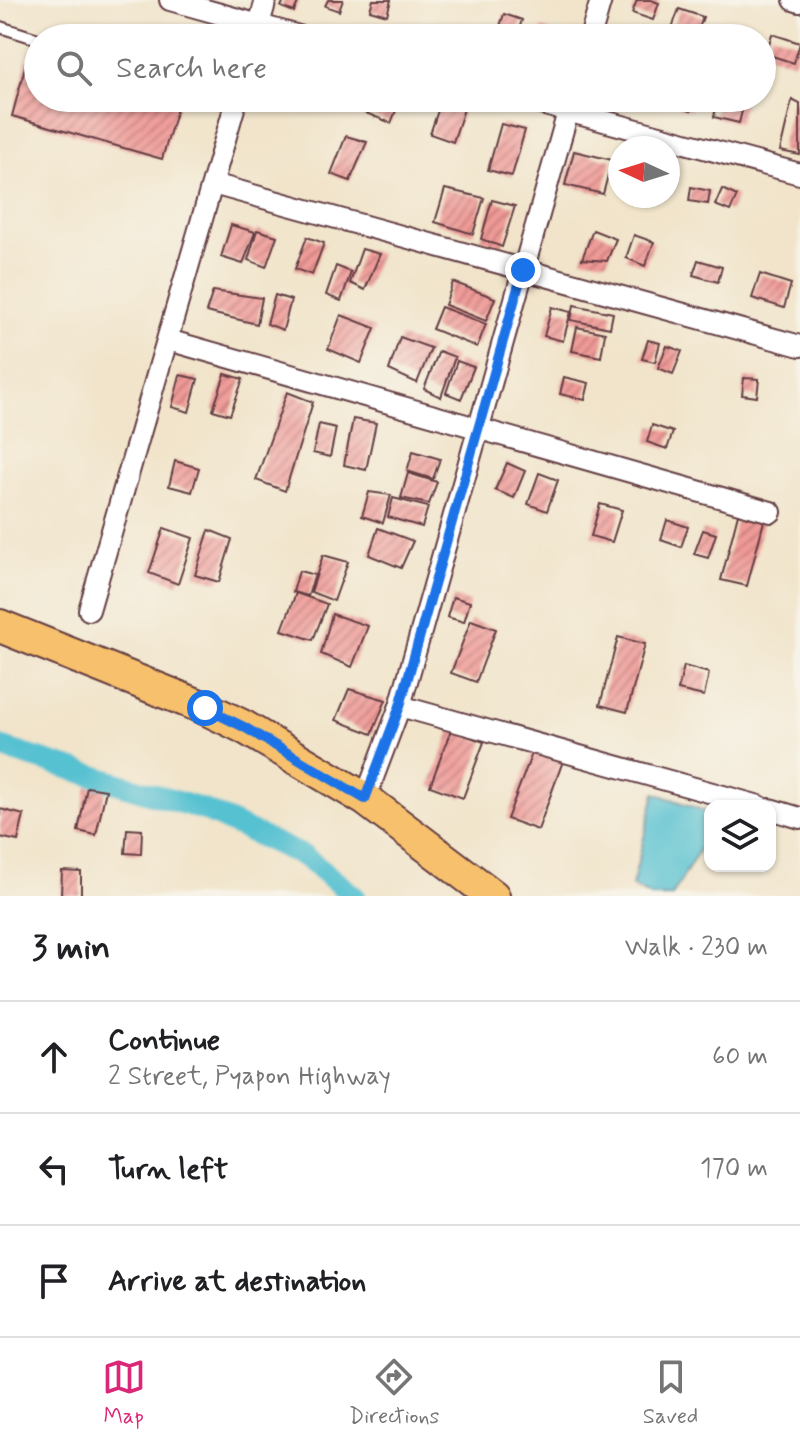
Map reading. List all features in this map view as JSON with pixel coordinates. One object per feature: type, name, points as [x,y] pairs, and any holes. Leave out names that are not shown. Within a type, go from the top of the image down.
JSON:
[{"type":"main road","points":[[0,626],[205,708],[244,727],[365,799],[493,896]]},
{"type":"street","points":[[170,0],[237,24]]},
{"type":"street","points":[[258,24],[266,0]]},
{"type":"street","points":[[594,24],[601,0]]},
{"type":"street","points":[[794,0],[800,2]]},
{"type":"street","points":[[89,610],[233,112]]},
{"type":"street","points":[[365,799],[400,706],[568,112]]},
{"type":"street","points":[[593,112],[800,174]]},
{"type":"street","points":[[213,184],[800,346]]},
{"type":"street","points":[[168,340],[771,512]]},
{"type":"street","points":[[400,706],[737,800]]},
{"type":"street","points":[[776,811],[800,818]]},
{"type":"lane","points":[[0,27],[24,35]]},
{"type":"water","points":[[655,793],[704,811],[704,841],[672,896],[651,896],[632,886]]},
{"type":"building","points":[[284,0],[299,0],[294,12],[281,7]]},
{"type":"building","points":[[328,0],[343,0],[339,11],[325,6]]},
{"type":"building","points":[[373,0],[391,0],[387,15],[370,10]]},
{"type":"building","points":[[637,0],[659,3],[653,20],[632,13]]},
{"type":"building","points":[[679,9],[703,17],[701,24],[673,24]]},
{"type":"building","points":[[504,14],[522,20],[521,24],[501,24]]},
{"type":"building","points":[[776,35],[800,43],[794,63],[776,57]]},
{"type":"building","points":[[24,71],[24,112],[176,112],[162,159],[12,116]]},
{"type":"building","points":[[792,100],[800,104],[800,155],[780,151]]},
{"type":"building","points":[[363,112],[395,112],[391,123]]},
{"type":"building","points":[[438,112],[463,112],[453,142],[430,134]]},
{"type":"building","points":[[715,112],[742,112],[739,123],[714,117]]},
{"type":"building","points":[[501,124],[525,130],[512,176],[488,170]]},
{"type":"building","points":[[346,136],[367,142],[350,181],[331,174]]},
{"type":"building","points":[[574,151],[608,159],[603,194],[565,185]]},
{"type":"building","points":[[691,187],[710,191],[708,204],[689,201]]},
{"type":"building","points":[[445,189],[484,198],[473,234],[435,222]]},
{"type":"building","points":[[722,189],[737,196],[730,211],[715,205]]},
{"type":"building","points":[[492,200],[515,206],[502,247],[481,239]]},
{"type":"building","points":[[231,225],[255,232],[243,264],[221,257]]},
{"type":"building","points":[[257,230],[277,236],[266,267],[248,260]]},
{"type":"building","points":[[593,230],[616,239],[607,261],[582,259]]},
{"type":"building","points":[[634,235],[654,242],[645,266],[626,258]]},
{"type":"building","points":[[307,237],[324,243],[312,275],[295,269]]},
{"type":"building","points":[[362,249],[380,254],[365,290],[350,283]]},
{"type":"building","points":[[698,260],[722,267],[718,282],[693,275]]},
{"type":"building","points":[[336,266],[351,272],[341,301],[326,295]]},
{"type":"building","points":[[760,274],[791,284],[784,308],[752,298]]},
{"type":"building","points":[[453,282],[495,298],[486,321],[445,305]]},
{"type":"building","points":[[213,291],[262,298],[257,324],[206,312]]},
{"type":"building","points":[[275,295],[291,300],[283,330],[267,324]]},
{"type":"building","points":[[574,305],[613,313],[610,328],[571,320]]},
{"type":"building","points":[[441,307],[486,324],[477,347],[432,329]]},
{"type":"building","points":[[552,307],[571,312],[563,341],[544,336]]},
{"type":"building","points":[[341,315],[375,328],[361,363],[328,349]]},
{"type":"building","points":[[577,327],[605,333],[601,357],[572,351]]},
{"type":"building","points":[[400,337],[431,348],[417,383],[389,370]]},
{"type":"building","points":[[648,340],[660,343],[655,362],[642,359]]},
{"type":"building","points":[[667,346],[682,351],[673,374],[658,368]]},
{"type":"building","points":[[439,351],[455,357],[441,397],[424,389]]},
{"type":"building","points":[[457,361],[474,367],[461,399],[446,393]]},
{"type":"building","points":[[225,374],[243,379],[230,415],[213,410]]},
{"type":"building","points":[[180,375],[198,379],[189,412],[172,407]]},
{"type":"building","points":[[564,377],[589,383],[585,400],[560,394]]},
{"type":"building","points":[[744,378],[759,379],[757,397],[742,395]]},
{"type":"building","points":[[287,392],[313,402],[285,491],[256,480]]},
{"type":"building","points":[[353,419],[376,423],[366,470],[344,465]]},
{"type":"building","points":[[319,424],[336,428],[330,457],[313,453]]},
{"type":"building","points":[[652,425],[673,432],[667,449],[647,442]]},
{"type":"building","points":[[413,451],[440,459],[433,479],[407,471]]},
{"type":"building","points":[[175,461],[199,468],[192,492],[169,486]]},
{"type":"building","points":[[507,463],[525,471],[514,498],[495,490]]},
{"type":"building","points":[[408,473],[437,482],[429,504],[401,498]]},
{"type":"building","points":[[539,473],[558,480],[547,511],[528,504]]},
{"type":"building","points":[[369,492],[391,495],[383,523],[362,516]]},
{"type":"building","points":[[393,498],[428,507],[422,527],[388,517]]},
{"type":"building","points":[[600,504],[622,510],[612,542],[591,536]]},
{"type":"building","points":[[738,514],[764,521],[747,586],[721,580]]},
{"type":"building","points":[[667,520],[688,527],[681,547],[661,540]]},
{"type":"building","points":[[164,528],[193,538],[178,584],[149,573]]},
{"type":"building","points":[[378,528],[413,541],[401,568],[369,555]]},
{"type":"building","points":[[209,530],[232,539],[219,582],[195,575]]},
{"type":"building","points":[[703,530],[716,534],[708,558],[694,554]]},
{"type":"building","points":[[323,555],[348,562],[334,601],[311,592]]},
{"type":"building","points":[[299,571],[315,575],[308,596],[293,592]]},
{"type":"building","points":[[296,593],[327,604],[313,640],[282,630]]},
{"type":"building","points":[[453,597],[470,602],[464,622],[447,617]]},
{"type":"building","points":[[332,614],[368,626],[352,667],[321,654]]},
{"type":"building","points":[[471,620],[496,629],[476,682],[451,673]]},
{"type":"building","points":[[618,637],[645,644],[627,712],[600,705]]},
{"type":"building","points":[[684,666],[709,673],[704,696],[678,690]]},
{"type":"building","points":[[349,689],[386,700],[372,734],[336,720]]},
{"type":"building","points":[[451,730],[484,742],[463,798],[430,786]]},
{"type":"building","points":[[534,748],[564,758],[538,830],[507,819]]},
{"type":"building","points":[[87,787],[106,790],[96,835],[78,831]]},
{"type":"building","points":[[0,809],[24,815],[18,841],[0,837]]},
{"type":"building","points":[[127,829],[142,830],[141,854],[125,853]]},
{"type":"building","points":[[62,871],[81,872],[81,896],[61,896]]},
{"type":"waterway","points":[[0,747],[204,810],[305,857],[354,896]]},
{"type":"route","points":[[205,708],[244,727],[365,799],[400,706],[523,270]]}]
